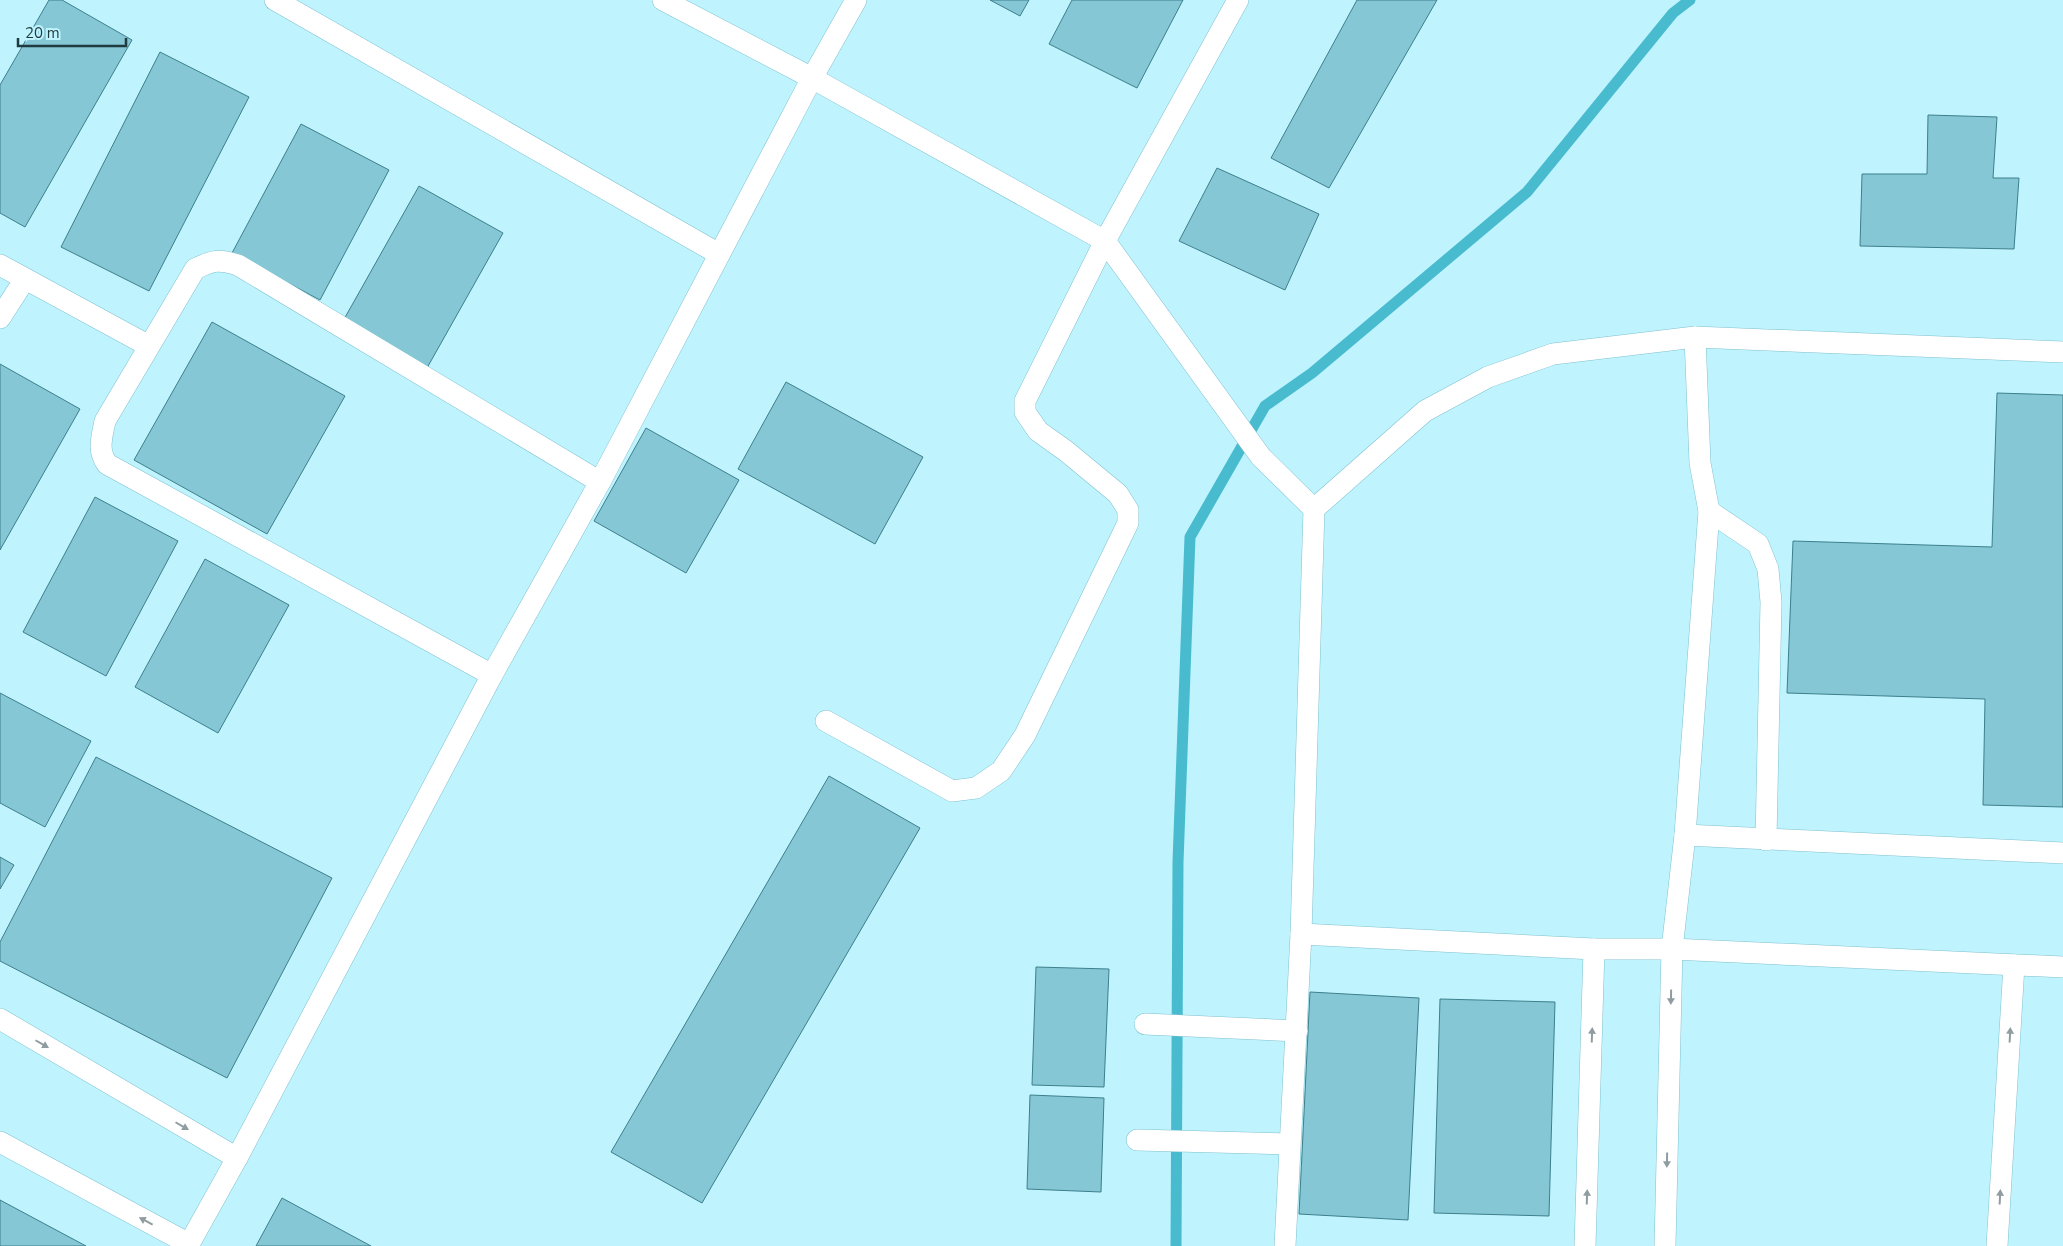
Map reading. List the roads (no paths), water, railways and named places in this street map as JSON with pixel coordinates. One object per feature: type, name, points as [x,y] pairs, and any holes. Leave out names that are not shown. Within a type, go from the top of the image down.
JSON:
[{"type":"lane","points":[[275,0],[719,254]]},
{"type":"lane","points":[[663,0],[812,78],[1105,241],[1261,457],[1314,509]]},
{"type":"lane","points":[[0,1142],[188,1245],[237,1158],[492,675],[600,482],[812,78],[856,0]]},
{"type":"lane","points":[[826,722],[952,791],[976,788],[1002,771],[1025,735],[1128,523],[1128,510],[1118,494],[1066,451],[1038,431],[1025,412],[1025,401],[1105,241],[1238,0]]},
{"type":"lane","points":[[492,675],[107,464],[102,457],[100,443],[105,421],[195,269],[211,261],[224,261],[238,265],[600,482]]},
{"type":"lane","points":[[0,265],[150,346]]},
{"type":"lane","points":[[0,318],[25,279]]},
{"type":"lane","points":[[1665,1246],[1672,949],[1685,835],[1709,511],[1700,462],[1695,337]]},
{"type":"lane","points":[[1285,1246],[1301,934],[1314,509],[1425,411],[1488,377],[1553,354],[1695,337],[2063,352]]},
{"type":"lane","points":[[1709,511],[1758,544],[1768,569],[1771,602],[1766,840]]},
{"type":"lane","points":[[1685,835],[2063,853]]},
{"type":"lane","points":[[1301,934],[1594,949],[1672,949],[2063,967]]},
{"type":"lane","points":[[1585,1246],[1594,949]]},
{"type":"lane","points":[[1997,1246],[2014,965]]},
{"type":"lane","points":[[0,1019],[237,1158]]},
{"type":"lane","points":[[1145,1024],[1297,1031]]},
{"type":"lane","points":[[1137,1140],[1289,1144]]},
{"type":"waterway","points":[[1176,1246],[1178,862],[1190,537],[1265,406],[1312,373],[1527,192],[1673,13],[1690,0]]}]
